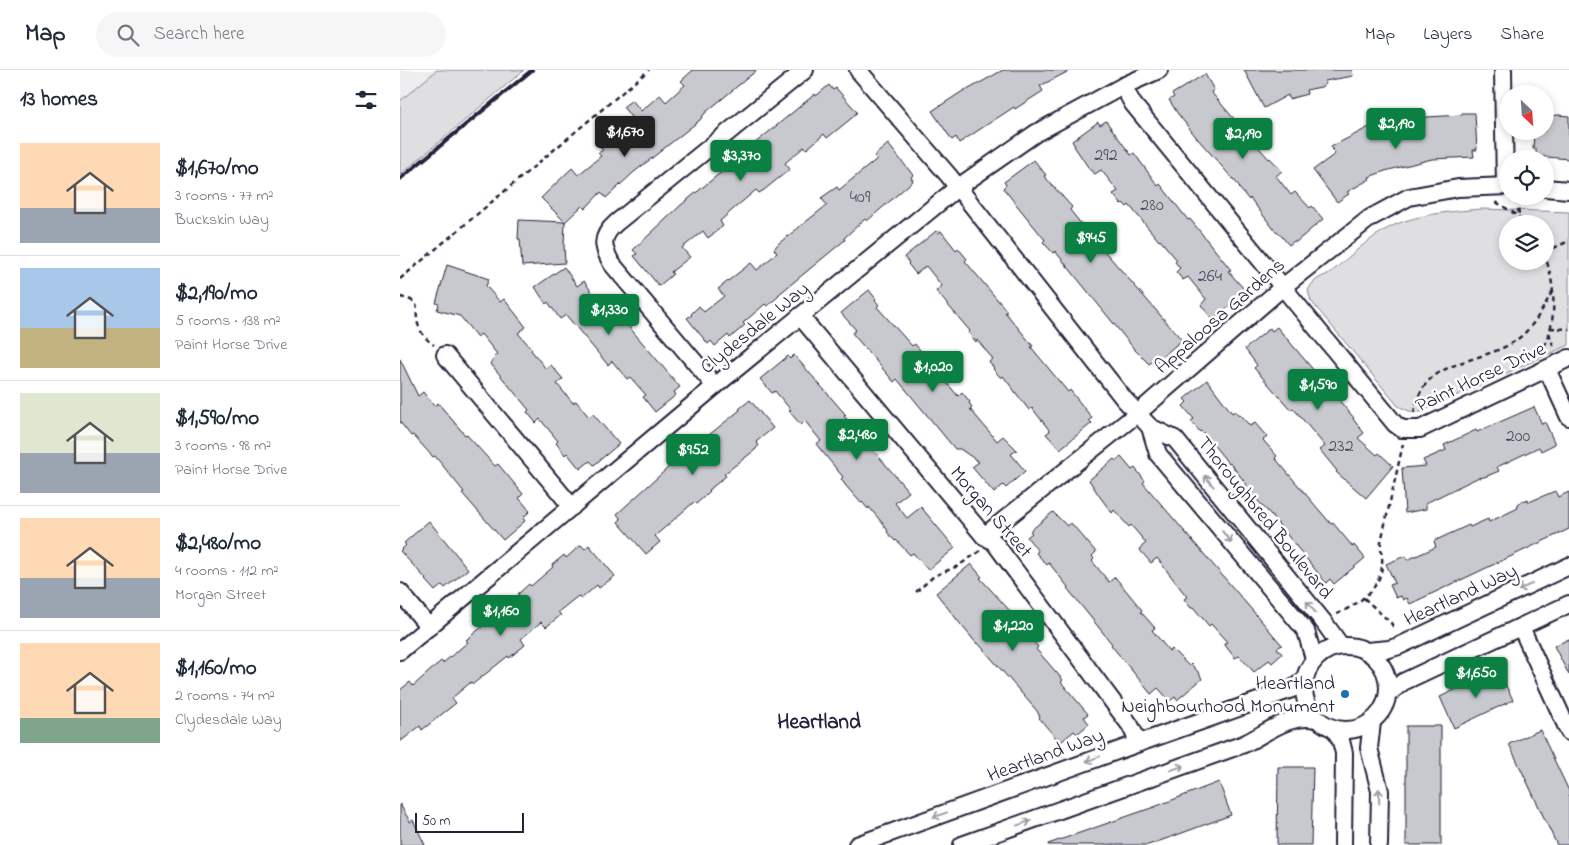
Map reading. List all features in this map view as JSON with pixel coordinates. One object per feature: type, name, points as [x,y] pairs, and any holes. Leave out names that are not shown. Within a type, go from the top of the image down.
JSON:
[{"type":"street","points":[[715,386],[612,264],[604,248],[604,240],[607,230],[805,70]]},
{"type":"street","name":"Thoroughbred Boulevard","points":[[858,70],[949,176],[1124,399],[1150,427],[1175,439],[1323,621],[1341,646]]},
{"type":"street","name":"Clydesdale Way","points":[[400,651],[715,386],[957,188],[1036,133],[1123,86],[1159,70]]},
{"type":"street","points":[[1504,70],[1505,150]]},
{"type":"street","name":"Paint Horse Drive","points":[[1123,86],[1133,104],[1284,286],[1395,424],[1402,429],[1420,429],[1542,363],[1569,358]]},
{"type":"street","name":"Appaloosa Gardens","points":[[989,539],[1284,286],[1370,218],[1409,198],[1458,188],[1499,186]]},
{"type":"street","points":[[1554,189],[1569,190]]},
{"type":"street","name":"Morgan Street","points":[[800,316],[989,539],[1130,725],[1139,743]]},
{"type":"street","points":[[445,355],[572,507]]},
{"type":"street","points":[[1542,363],[1569,417]]},
{"type":"street","name":"Thoroughbred Boulevard","points":[[1150,427],[1158,454],[1306,631],[1314,659]]},
{"type":"street","name":"Heartland Way","points":[[1367,651],[1400,646],[1569,566]]},
{"type":"street","points":[[400,592],[429,627]]},
{"type":"street","points":[[1388,694],[1403,682],[1569,604]]},
{"type":"street","points":[[1521,626],[1569,732]]},
{"type":"street","points":[[1341,646],[1367,651],[1377,659],[1388,681],[1388,694],[1385,704],[1372,722],[1360,728],[1335,730],[1325,726],[1316,719],[1306,702],[1304,681],[1307,669],[1314,659],[1322,653],[1341,646]]},
{"type":"street","name":"Heartland Way","points":[[868,843],[1139,743],[1292,690],[1304,681]]},
{"type":"street","points":[[962,845],[1244,744],[1297,717],[1316,719]]},
{"type":"street","points":[[1372,722],[1369,748],[1380,791],[1380,845]]},
{"type":"street","points":[[1335,730],[1341,741],[1344,753],[1343,845]]},
{"type":"path","points":[[400,279],[649,70]]},
{"type":"path","points":[[1494,200],[1515,215]]},
{"type":"path","points":[[1554,248],[1569,241]]},
{"type":"path","points":[[1542,363],[1543,349],[1553,311],[1554,288],[1549,270]]},
{"type":"path","points":[[1414,412],[1423,387],[1438,373],[1498,350],[1523,335],[1541,311],[1554,288]]},
{"type":"path","points":[[400,297],[412,299],[416,305],[418,325],[425,338],[445,355]]},
{"type":"path","points":[[1549,330],[1569,329]]},
{"type":"path","points":[[1549,330],[1554,348]]},
{"type":"path","points":[[1337,614],[1364,598],[1376,583],[1382,567],[1381,542],[1404,442]]},
{"type":"path","points":[[916,592],[934,576],[958,566],[989,539]]},
{"type":"path","points":[[1364,598],[1394,628]]},
{"type":"shaded area","points":[[400,70],[437,70],[400,101]]},
{"type":"shaded area","points":[[437,70],[524,70],[400,175],[400,101]]},
{"type":"shaded area","points":[[1482,209],[1569,212],[1569,345],[1420,412],[1409,411],[1398,406],[1311,301],[1308,291],[1316,280],[1329,274],[1384,230],[1405,221],[1443,213]]},
{"type":"building","points":[[693,70],[757,70],[705,113],[700,120],[633,173],[606,198],[601,192],[585,209],[582,206],[565,222],[541,198],[572,168],[578,175],[601,156],[598,153],[603,150],[599,146],[609,138],[614,143],[634,127],[631,123],[634,121],[623,107],[632,100],[641,111],[660,95],[666,102],[685,85],[681,81]]},
{"type":"building","points":[[1003,70],[1071,70],[1040,86],[1043,91],[1015,109],[1014,107],[959,143],[956,137],[952,140],[932,111],[966,89]]},
{"type":"building","points":[[1244,70],[1352,70],[1353,76],[1325,81],[1326,84],[1321,87],[1306,90],[1307,94],[1289,99],[1288,95],[1264,108]]},
{"type":"building","points":[[1205,74],[1214,90],[1211,92],[1241,127],[1243,125],[1255,139],[1253,141],[1282,171],[1276,176],[1291,195],[1295,192],[1310,208],[1312,206],[1323,219],[1296,242],[1294,241],[1289,245],[1276,232],[1250,198],[1249,200],[1196,137],[1169,100],[1174,97],[1172,94]]},
{"type":"building","points":[[829,85],[833,90],[836,88],[857,112],[853,117],[827,138],[824,134],[807,149],[804,147],[785,163],[790,169],[764,190],[759,193],[756,190],[720,221],[723,226],[708,238],[703,231],[682,248],[690,257],[671,272],[673,274],[659,286],[634,256],[637,254],[633,250],[681,205],[730,165],[732,166],[750,150],[748,149],[815,94],[816,96]]},
{"type":"building","points":[[1462,113],[1475,113],[1477,150],[1473,150],[1474,157],[1432,159],[1385,171],[1369,177],[1370,179],[1347,192],[1349,194],[1337,202],[1313,170],[1335,154],[1331,147],[1371,126],[1373,131],[1427,117],[1462,115]]},
{"type":"building","points":[[1554,115],[1569,116],[1569,159],[1554,158],[1554,150],[1533,149],[1534,140],[1554,140]]},
{"type":"building","points":[[1106,121],[1131,155],[1134,153],[1158,186],[1160,184],[1188,220],[1190,219],[1231,270],[1228,271],[1244,289],[1238,294],[1240,297],[1213,320],[1201,305],[1206,299],[1188,277],[1183,280],[1176,272],[1180,268],[1175,262],[1177,260],[1129,205],[1127,207],[1123,203],[1121,204],[1113,194],[1118,191],[1101,170],[1095,174],[1090,170],[1074,146],[1072,141],[1098,122],[1100,125]]},
{"type":"building","points":[[888,144],[913,175],[911,177],[913,181],[867,221],[865,219],[844,238],[845,240],[767,306],[765,304],[743,323],[745,325],[730,338],[728,335],[715,346],[711,341],[708,344],[687,318],[699,306],[704,312],[724,296],[718,289],[751,263],[757,270],[777,253],[774,249],[778,244],[827,205],[821,198],[837,187],[839,190],[877,159],[874,156]]},
{"type":"building","points":[[1034,160],[1046,175],[1044,176],[1072,207],[1070,210],[1086,230],[1182,340],[1156,362],[1154,360],[1149,364],[1135,350],[1055,251],[1053,253],[1043,242],[1045,240],[1003,188],[1006,185],[1004,182]]},
{"type":"building","points":[[519,220],[565,222],[565,263],[522,266],[520,239],[518,239]]},
{"type":"building","points":[[936,231],[938,233],[941,231],[956,250],[958,248],[967,259],[965,261],[1007,311],[1005,312],[1033,346],[1031,347],[1068,392],[1070,390],[1092,418],[1089,420],[1092,423],[1060,449],[1046,434],[1050,431],[1032,408],[1029,410],[1003,376],[1001,378],[993,369],[989,362],[993,359],[977,340],[976,342],[968,332],[970,331],[936,291],[942,286],[926,266],[916,274],[904,257]]},
{"type":"building","points":[[447,265],[489,279],[486,286],[500,302],[504,299],[526,327],[518,333],[546,369],[551,365],[563,379],[557,384],[573,403],[576,401],[589,417],[593,414],[619,444],[594,465],[590,461],[580,469],[567,453],[565,455],[556,443],[558,441],[540,419],[536,423],[527,412],[529,410],[490,363],[496,358],[494,356],[497,354],[481,334],[477,337],[460,316],[437,310],[439,304],[436,303]]},
{"type":"building","points":[[564,267],[577,286],[584,281],[596,298],[599,299],[604,295],[680,387],[674,392],[676,395],[655,412],[643,397],[646,395],[630,377],[627,379],[612,361],[608,365],[566,315],[560,319],[548,302],[546,304],[535,287]]},
{"type":"building","points":[[869,290],[879,305],[877,307],[912,346],[915,344],[929,361],[936,356],[948,370],[941,376],[958,396],[962,392],[970,402],[972,407],[970,409],[997,441],[1003,436],[1017,450],[1011,454],[1025,471],[1006,488],[1003,485],[994,493],[972,467],[979,462],[960,449],[955,449],[897,379],[894,382],[852,333],[856,330],[841,313]]},
{"type":"building","points":[[1277,327],[1354,418],[1364,433],[1358,438],[1393,466],[1366,498],[1336,472],[1320,450],[1325,446],[1293,408],[1291,410],[1254,368],[1257,365],[1245,349],[1270,328],[1272,331]]},
{"type":"building","points":[[794,355],[909,492],[895,503],[907,518],[921,507],[955,548],[928,570],[913,553],[910,555],[895,541],[869,507],[868,509],[861,503],[846,486],[841,479],[843,477],[816,444],[821,441],[805,421],[801,425],[775,391],[772,393],[760,379],[788,356],[790,359]]},
{"type":"building","points":[[400,359],[418,396],[423,392],[434,406],[438,403],[495,466],[498,464],[523,494],[519,498],[530,511],[523,518],[525,521],[503,540],[462,493],[464,492],[435,456],[433,457],[413,435],[411,436],[400,422]]},
{"type":"building","points":[[1207,380],[1232,413],[1235,411],[1250,426],[1255,423],[1267,437],[1263,440],[1277,456],[1275,458],[1331,524],[1333,523],[1365,558],[1334,584],[1330,579],[1326,583],[1271,515],[1245,487],[1247,485],[1230,463],[1191,421],[1194,419],[1183,406],[1187,402],[1184,399]]},
{"type":"building","points":[[750,400],[773,428],[756,442],[759,445],[755,450],[724,474],[726,476],[709,490],[705,496],[696,504],[694,502],[655,536],[660,542],[646,554],[618,522],[621,519],[617,514],[669,467]]},
{"type":"building","points":[[1534,407],[1542,424],[1545,422],[1555,444],[1541,451],[1539,447],[1497,467],[1499,471],[1479,477],[1426,503],[1426,509],[1405,513],[1402,468],[1426,466],[1423,460],[1446,450],[1444,445]]},
{"type":"building","points":[[1121,457],[1132,470],[1135,468],[1145,481],[1143,483],[1282,645],[1277,648],[1282,654],[1272,663],[1269,660],[1254,672],[1239,656],[1235,658],[1224,644],[1227,642],[1211,624],[1209,626],[1193,607],[1191,608],[1184,599],[1187,597],[1157,558],[1151,563],[1139,549],[1146,543],[1131,525],[1129,527],[1114,510],[1112,513],[1100,497],[1089,480],[1114,459],[1116,461]]},
{"type":"building","points":[[1555,491],[1558,497],[1569,492],[1569,529],[1410,604],[1407,598],[1403,600],[1401,596],[1396,598],[1390,585],[1395,583],[1386,564],[1405,556],[1407,560],[1436,547],[1434,541],[1469,525],[1470,527],[1488,519],[1489,522],[1518,508],[1517,504],[1528,499],[1529,502]]},
{"type":"building","points":[[1053,512],[1067,526],[1071,523],[1096,552],[1092,556],[1094,559],[1092,561],[1109,582],[1115,577],[1142,610],[1141,612],[1155,628],[1152,630],[1169,651],[1172,649],[1199,673],[1202,679],[1177,700],[1175,697],[1170,701],[1158,688],[1151,694],[1049,563],[1047,565],[1036,553],[1038,551],[1027,537],[1032,533],[1030,531]]},
{"type":"building","points":[[429,521],[468,569],[445,588],[442,585],[435,591],[400,551],[406,545],[404,543]]},
{"type":"building","points":[[581,545],[585,549],[589,545],[615,576],[599,588],[597,585],[581,599],[578,596],[558,612],[561,615],[546,627],[541,622],[521,639],[525,645],[473,684],[471,682],[452,698],[456,703],[422,730],[420,726],[400,742],[400,690],[410,682],[413,686],[441,661],[443,663],[468,642],[466,640],[519,596],[518,594],[529,584],[531,586],[564,555],[566,558]]},
{"type":"building","points":[[971,564],[982,577],[980,578],[1011,612],[1038,647],[1036,649],[1063,680],[1061,682],[1088,714],[1084,717],[1089,724],[1077,734],[1074,731],[1061,742],[1056,738],[1039,718],[1037,711],[977,644],[936,593]]},
{"type":"building","points":[[1569,639],[1569,675],[1554,646]]},
{"type":"building","points":[[1498,669],[1513,700],[1454,728],[1440,697]]},
{"type":"building","points":[[1406,726],[1441,726],[1441,845],[1406,845]]},
{"type":"building","points":[[1540,730],[1569,791],[1569,845],[1557,845],[1509,744]]},
{"type":"building","points":[[1278,767],[1313,767],[1311,845],[1277,845]]},
{"type":"building","points":[[1219,782],[1231,815],[1174,836],[1148,845],[1048,845],[1154,807]]},
{"type":"building","points":[[400,804],[410,822],[413,820],[425,845],[400,845]]},
{"type":"railway","points":[[400,179],[532,70]]},
{"type":"place","name":"Heartland Neighbourhood Monument","points":[[1345,694]]},
{"type":"district","name":"Heartland","points":[[819,721]]}]
